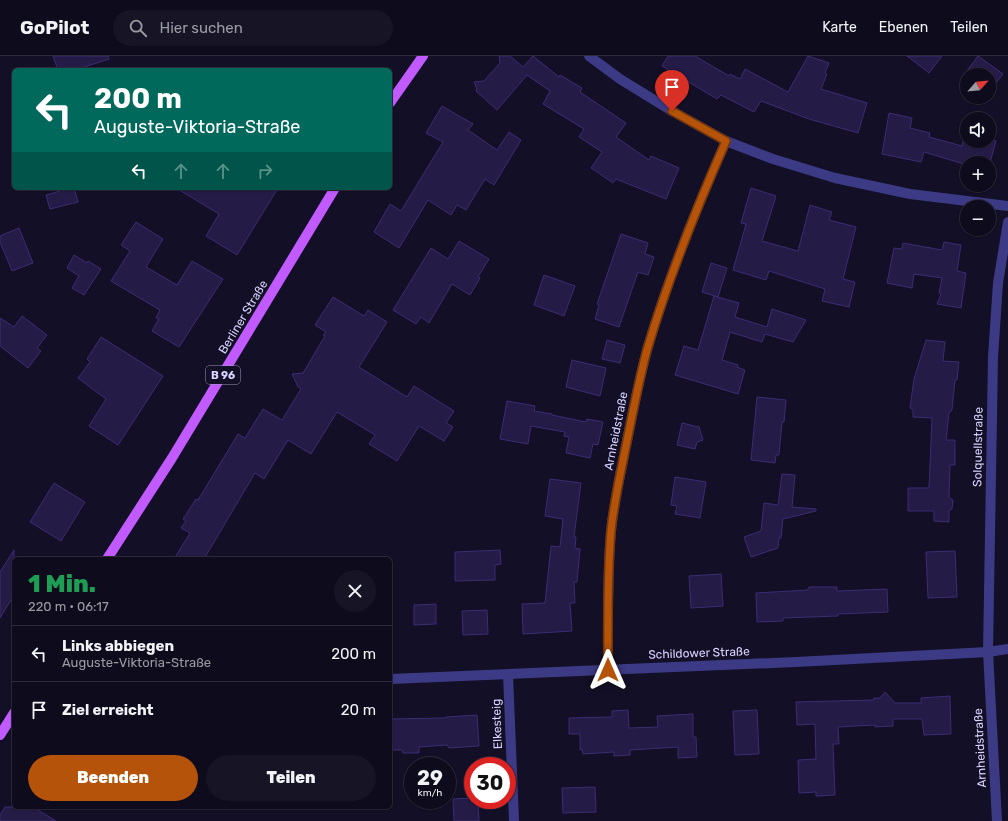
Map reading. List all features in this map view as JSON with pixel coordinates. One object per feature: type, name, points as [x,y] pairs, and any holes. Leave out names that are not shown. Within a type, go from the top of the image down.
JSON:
[{"type":"main road","points":[[392,100],[422,56]]},
{"type":"main road","name":"Berliner Straße","points":[[108,557],[180,445],[334,190]]},
{"type":"main road","points":[[0,736],[12,716]]},
{"type":"street","points":[[589,56],[620,79],[672,111],[726,141],[773,159],[835,178],[910,194],[1008,206]]},
{"type":"street","name":"Arnheidstraße","points":[[608,670],[608,607],[611,530],[635,401],[647,351],[662,303],[697,208],[726,141]]},
{"type":"street","name":"Solquellstraße","points":[[989,673],[992,357],[998,283],[1008,222]]},
{"type":"street","name":"Schildower Straße","points":[[392,679],[796,662],[988,652],[1008,649]]},
{"type":"street","name":"Arnheidstraße","points":[[989,673],[997,821]]},
{"type":"street","name":"Elkesteig","points":[[508,674],[514,821]]},
{"type":"building","points":[[53,56],[108,56],[109,59],[81,68],[57,68]]},
{"type":"building","points":[[499,56],[510,56],[523,67],[533,56],[559,77],[560,75],[582,88],[580,92],[626,123],[616,137],[649,160],[651,156],[679,168],[666,199],[616,179],[613,183],[591,168],[602,152],[579,137],[584,129],[543,104],[550,91],[527,75],[497,110],[476,91],[477,89],[474,82],[484,81],[500,63]]},
{"type":"building","points":[[668,56],[695,56],[729,76],[730,74],[740,79],[745,69],[788,92],[808,56],[829,63],[825,73],[827,74],[821,89],[867,103],[858,133],[809,119],[761,101],[754,112],[721,95],[717,99],[662,66]]},
{"type":"building","points":[[907,56],[942,56],[929,73]]},
{"type":"building","points":[[978,56],[995,68],[969,68]]},
{"type":"building","points":[[996,69],[1003,74],[996,83]]},
{"type":"building","points":[[442,106],[473,124],[468,130],[497,150],[509,132],[521,140],[494,185],[485,179],[466,210],[457,205],[451,215],[428,200],[399,248],[374,232],[390,204],[401,211],[443,142],[426,133]]},
{"type":"building","points":[[889,113],[912,118],[910,128],[930,133],[929,137],[960,145],[960,148],[994,148],[992,156],[960,156],[960,163],[924,152],[921,162],[882,154]]},
{"type":"building","points":[[751,188],[776,196],[762,241],[798,251],[810,205],[832,212],[829,220],[856,227],[843,279],[855,282],[849,307],[822,301],[825,289],[769,271],[766,280],[733,270],[746,224],[741,223]]},
{"type":"building","points":[[75,190],[78,202],[50,209],[46,195],[60,191]]},
{"type":"building","points":[[179,190],[277,190],[237,255],[206,236],[219,214]]},
{"type":"building","points":[[136,222],[163,239],[146,267],[177,285],[192,261],[223,279],[179,347],[152,331],[159,319],[156,318],[160,310],[111,281],[130,251],[121,245]]},
{"type":"building","points":[[19,228],[33,263],[12,271],[0,242],[0,236]]},
{"type":"building","points":[[621,234],[648,243],[645,254],[654,257],[648,275],[638,272],[619,327],[595,319],[599,305],[597,304]]},
{"type":"building","points":[[459,241],[489,259],[478,277],[480,278],[470,295],[452,284],[429,323],[421,317],[416,324],[393,310],[431,248],[448,259]]},
{"type":"building","points":[[944,242],[961,245],[957,271],[966,273],[961,308],[937,304],[941,294],[939,293],[942,278],[914,274],[912,288],[887,283],[894,248],[902,249],[903,243],[942,250]]},
{"type":"building","points":[[74,255],[101,269],[84,295],[72,288],[79,276],[67,268]]},
{"type":"building","points":[[711,263],[727,268],[718,297],[702,292]]},
{"type":"building","points":[[544,275],[575,286],[564,316],[534,305]]},
{"type":"building","points":[[714,296],[739,303],[735,317],[767,327],[772,309],[806,320],[793,342],[765,334],[762,342],[730,332],[722,360],[738,365],[737,367],[745,370],[738,394],[675,375],[684,346],[698,350]]},
{"type":"building","points":[[333,297],[364,316],[368,310],[387,322],[359,367],[407,397],[414,386],[454,411],[446,423],[453,427],[444,441],[419,426],[397,461],[369,444],[375,435],[337,412],[311,454],[288,440],[264,479],[255,473],[205,557],[175,557],[190,533],[181,528],[186,521],[183,519],[196,499],[198,500],[238,434],[245,438],[263,409],[282,420],[301,389],[298,387],[292,374],[303,373],[326,332],[315,325]]},
{"type":"building","points":[[22,316],[47,335],[37,348],[41,351],[28,368],[0,346],[0,318],[14,327]]},
{"type":"building","points":[[101,337],[163,376],[118,445],[89,426],[106,399],[78,378],[90,362],[87,359]]},
{"type":"building","points":[[607,340],[625,345],[620,363],[602,359]]},
{"type":"building","points":[[926,340],[945,342],[943,361],[959,362],[957,380],[955,380],[952,410],[949,413],[946,440],[955,440],[955,465],[950,465],[949,498],[953,500],[952,509],[949,510],[949,522],[934,521],[934,511],[908,511],[908,488],[929,488],[932,418],[913,417],[913,410],[910,408],[914,379]]},
{"type":"building","points":[[572,360],[606,368],[600,396],[566,387]]},
{"type":"building","points":[[757,397],[786,400],[779,455],[776,455],[775,463],[751,460]]},
{"type":"building","points":[[507,401],[535,406],[534,411],[552,415],[586,422],[587,419],[603,422],[598,445],[593,444],[590,458],[566,453],[569,437],[564,436],[565,432],[531,426],[528,444],[500,439]]},
{"type":"building","points":[[682,423],[699,427],[703,440],[697,442],[695,449],[677,445]]},
{"type":"building","points":[[782,474],[795,475],[792,507],[816,509],[816,511],[783,519],[781,538],[779,538],[778,548],[751,557],[744,537],[761,531],[764,503],[778,505]]},
{"type":"building","points":[[675,477],[706,482],[700,518],[675,514],[677,506],[671,505]]},
{"type":"building","points":[[550,479],[581,483],[574,537],[576,537],[575,548],[580,549],[577,582],[574,582],[575,603],[570,603],[572,631],[523,634],[522,604],[545,603],[551,546],[560,547],[563,519],[545,516]]},
{"type":"building","points":[[54,483],[85,502],[61,541],[30,522]]},
{"type":"building","points":[[14,550],[14,557],[12,557],[12,598],[0,618],[0,572]]},
{"type":"building","points":[[500,550],[501,564],[495,565],[495,580],[455,581],[455,552]]},
{"type":"building","points":[[955,551],[957,597],[928,598],[926,552]]},
{"type":"building","points":[[721,574],[723,606],[691,608],[689,576]]},
{"type":"building","points":[[810,587],[837,587],[837,591],[887,589],[888,612],[783,618],[783,621],[757,622],[756,593],[808,590]]},
{"type":"building","points":[[436,604],[436,624],[414,625],[414,605]]},
{"type":"building","points":[[487,610],[488,634],[463,635],[462,611]]},
{"type":"building","points":[[885,692],[895,703],[921,703],[921,698],[950,696],[951,734],[924,735],[922,719],[893,719],[893,726],[875,727],[875,725],[838,727],[839,744],[833,744],[835,795],[816,796],[816,792],[799,793],[798,760],[816,759],[815,724],[797,725],[796,702],[874,700],[874,698],[880,698]]},
{"type":"building","points":[[628,710],[629,728],[658,727],[657,716],[693,714],[693,737],[696,737],[697,757],[678,758],[678,747],[630,750],[630,755],[614,756],[614,752],[583,754],[582,749],[580,750],[580,734],[569,734],[569,718],[612,717],[612,711]]},
{"type":"building","points":[[757,710],[759,754],[735,755],[733,711]]},
{"type":"building","points":[[477,715],[479,746],[449,748],[447,745],[419,747],[419,753],[403,753],[402,750],[392,750],[392,719]]},
{"type":"building","points":[[595,787],[596,812],[563,813],[562,788]]},
{"type":"building","points":[[464,798],[464,809],[478,809],[479,821],[454,821],[453,809],[456,809],[456,799]]},
{"type":"building","points":[[5,807],[12,807],[12,809],[36,809],[56,821],[0,821],[0,815]]},
{"type":"route","points":[[608,670],[608,607],[611,530],[635,401],[647,351],[662,303],[697,208],[726,141],[672,111]]}]
